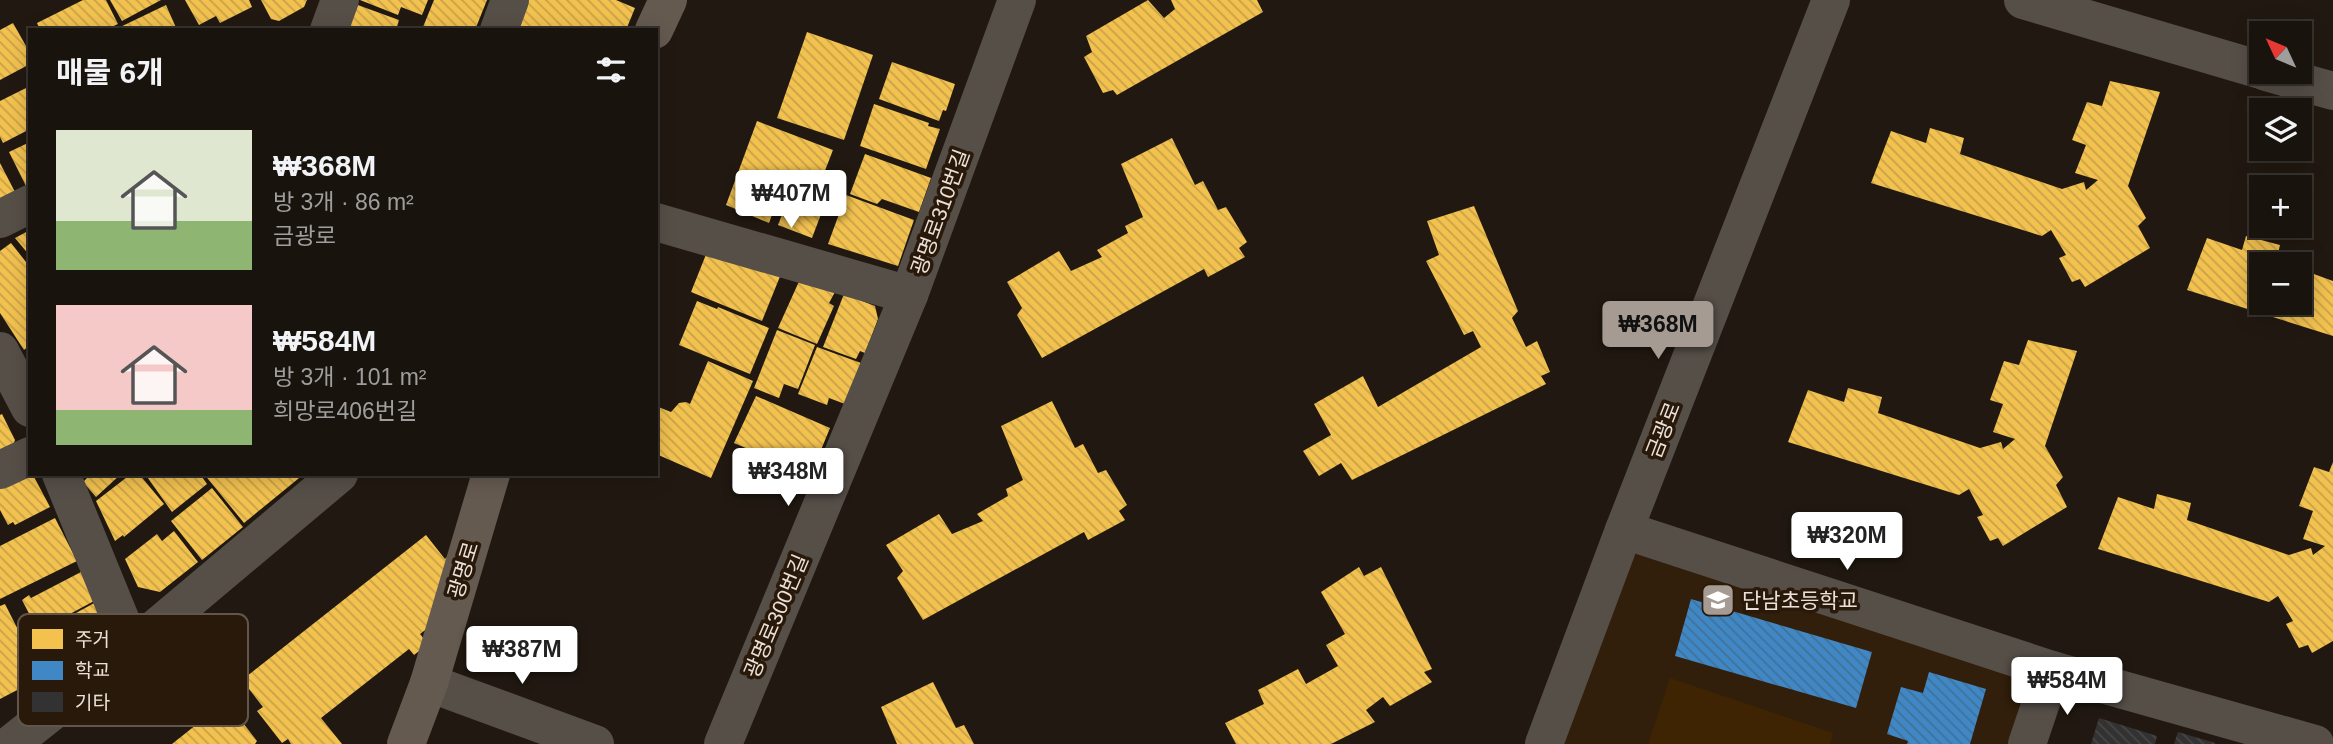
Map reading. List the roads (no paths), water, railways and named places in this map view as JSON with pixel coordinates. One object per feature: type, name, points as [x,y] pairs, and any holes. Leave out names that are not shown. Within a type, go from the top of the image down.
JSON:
[{"type":"main road","points":[[655,28],[668,0]]},
{"type":"main road","name":"광명로","points":[[407,744],[429,683],[490,476]]},
{"type":"street","points":[[330,28],[340,0]]},
{"type":"street","points":[[500,28],[510,0]]},
{"type":"street","name":"광명로310번길","points":[[658,223],[909,295],[1017,0]]},
{"type":"street","name":"금광로","points":[[1544,744],[1623,530],[1831,0]]},
{"type":"street","points":[[2023,0],[2249,66]]},
{"type":"street","points":[[2306,84],[2333,92]]},
{"type":"street","points":[[0,219],[28,205]]},
{"type":"street","name":"광명로300번길","points":[[723,744],[909,295]]},
{"type":"street","points":[[0,351],[28,404]]},
{"type":"street","points":[[0,471],[28,457]]},
{"type":"street","points":[[62,476],[118,614]]},
{"type":"street","points":[[172,614],[337,476]]},
{"type":"street","points":[[1623,530],[2052,670],[2315,744]]},
{"type":"street","points":[[2027,744],[2052,670]]},
{"type":"street","points":[[429,683],[595,744]]},
{"type":"street","points":[[11,744],[34,726]]},
{"type":"place","name":"단남초등학교","points":[[1718,600]]}]
